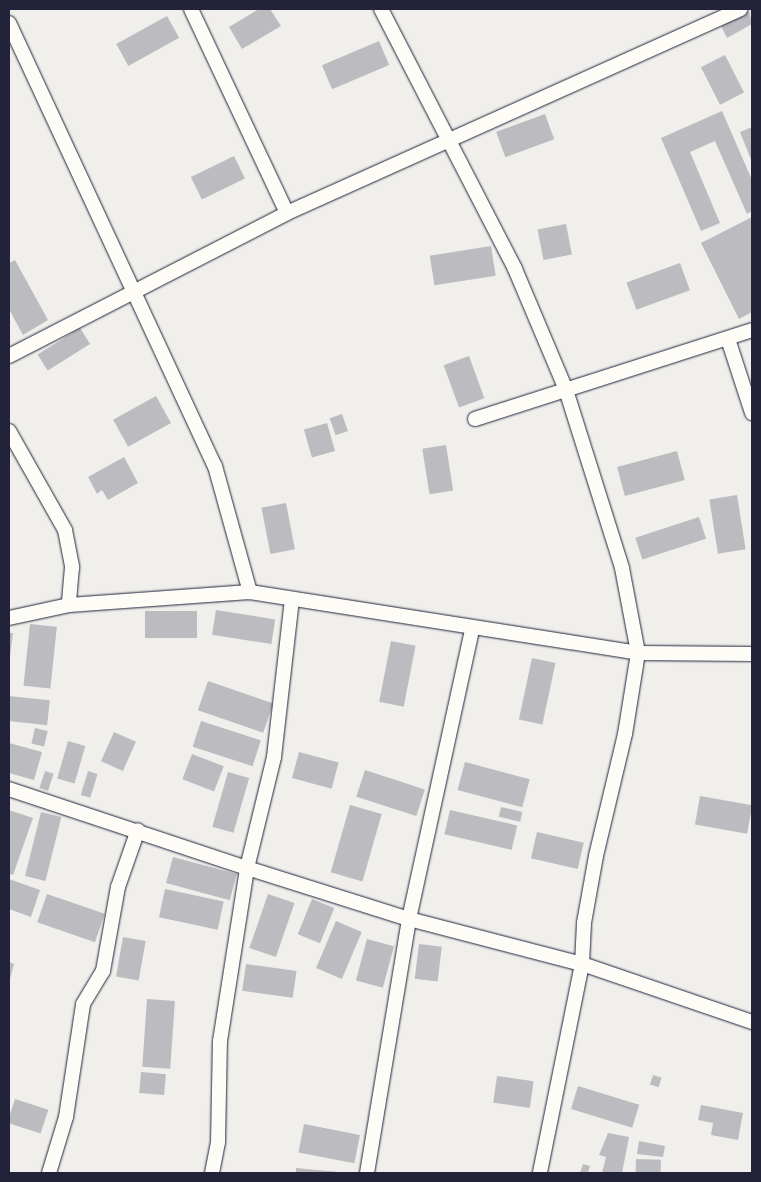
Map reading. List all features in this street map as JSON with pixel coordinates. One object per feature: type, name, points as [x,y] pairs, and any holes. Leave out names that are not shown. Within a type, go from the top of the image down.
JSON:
[{"type":"street","points":[[191,9],[287,213]]},
{"type":"street","points":[[381,9],[448,144],[515,269],[566,390],[622,568],[638,653],[584,923],[582,964],[540,1173]]},
{"type":"street","points":[[9,356],[132,290],[287,213],[448,144],[740,9]]},
{"type":"street","points":[[9,23],[215,466],[250,592]]},
{"type":"street","points":[[475,419],[752,330]]},
{"type":"street","points":[[728,339],[752,413]]},
{"type":"street","points":[[9,431],[65,530],[72,566],[69,605]]},
{"type":"street","points":[[9,618],[69,605],[250,592],[472,629],[638,653],[752,654]]},
{"type":"street","points":[[212,1173],[218,1142],[220,1041],[247,868],[274,758],[292,600]]},
{"type":"street","points":[[367,1173],[409,919],[472,629]]},
{"type":"street","points":[[9,789],[138,830],[247,868],[409,919],[582,964],[752,1022]]},
{"type":"street","points":[[49,1173],[66,1117],[83,1004],[103,971],[118,887],[138,830]]},
{"type":"building","points":[[259,9],[270,9],[281,26],[242,49],[229,27]]},
{"type":"building","points":[[749,11],[752,24],[727,38],[721,26]]},
{"type":"building","points":[[167,16],[179,38],[128,66],[116,44]]},
{"type":"building","points":[[379,41],[389,65],[332,89],[322,65]]},
{"type":"building","points":[[725,55],[744,92],[720,105],[701,67]]},
{"type":"building","points":[[722,111],[752,180],[752,211],[747,214],[715,141],[690,152],[720,223],[701,231],[661,138]]},
{"type":"building","points":[[545,114],[554,139],[505,157],[496,132]]},
{"type":"building","points":[[752,127],[752,162],[740,132]]},
{"type":"building","points":[[234,156],[245,178],[202,200],[191,177]]},
{"type":"building","points":[[752,217],[752,312],[739,319],[701,243]]},
{"type":"building","points":[[566,224],[572,254],[543,260],[538,230]]},
{"type":"building","points":[[491,246],[496,276],[434,285],[430,256]]},
{"type":"building","points":[[15,260],[48,320],[23,335],[9,309],[9,263]]},
{"type":"building","points":[[680,263],[690,290],[636,310],[626,282]]},
{"type":"building","points":[[80,328],[90,344],[48,371],[38,354]]},
{"type":"building","points":[[469,356],[484,398],[459,408],[444,365]]},
{"type":"building","points":[[156,396],[171,423],[128,447],[113,420]]},
{"type":"building","points":[[342,414],[348,431],[336,435],[330,418]]},
{"type":"building","points":[[327,423],[335,451],[312,457],[304,430]]},
{"type":"building","points":[[446,445],[453,490],[429,494],[422,449]]},
{"type":"building","points":[[677,451],[685,480],[625,496],[617,467]]},
{"type":"building","points":[[124,457],[138,483],[108,500],[102,490],[97,494],[88,477]]},
{"type":"building","points":[[737,495],[746,549],[718,554],[709,499]]},
{"type":"building","points":[[286,503],[295,549],[270,554],[261,508]]},
{"type":"building","points":[[699,517],[706,539],[642,560],[635,538]]},
{"type":"building","points":[[216,610],[275,619],[271,644],[212,635]]},
{"type":"building","points":[[145,611],[197,611],[197,638],[145,638]]},
{"type":"building","points":[[30,624],[57,627],[50,688],[24,686]]},
{"type":"building","points":[[9,633],[13,633],[10,657],[9,657]]},
{"type":"building","points":[[391,641],[416,646],[404,707],[379,702]]},
{"type":"building","points":[[532,658],[555,663],[542,725],[519,720]]},
{"type":"building","points":[[208,681],[273,703],[263,733],[198,710]]},
{"type":"building","points":[[9,696],[50,700],[47,725],[9,721]]},
{"type":"building","points":[[201,721],[261,740],[253,766],[193,747]]},
{"type":"building","points":[[35,728],[48,731],[44,747],[31,744]]},
{"type":"building","points":[[114,732],[136,742],[123,771],[101,761]]},
{"type":"building","points":[[68,741],[85,746],[75,783],[57,778]]},
{"type":"building","points":[[9,743],[42,752],[34,780],[9,773]]},
{"type":"building","points":[[299,752],[339,763],[332,789],[292,778]]},
{"type":"building","points":[[192,754],[224,766],[214,791],[182,779]]},
{"type":"building","points":[[465,762],[530,779],[522,807],[457,790]]},
{"type":"building","points":[[365,770],[425,789],[416,816],[356,797]]},
{"type":"building","points":[[45,771],[54,774],[48,791],[39,788]]},
{"type":"building","points":[[88,771],[98,774],[90,798],[81,795]]},
{"type":"building","points":[[228,772],[249,778],[233,833],[212,827]]},
{"type":"building","points":[[700,796],[752,805],[747,834],[695,825]]},
{"type":"building","points":[[350,805],[382,814],[362,881],[331,872]]},
{"type":"building","points":[[501,807],[522,812],[520,822],[499,817]]},
{"type":"building","points":[[9,810],[33,818],[13,875],[9,874]]},
{"type":"building","points":[[450,810],[517,826],[512,850],[444,834]]},
{"type":"building","points":[[41,812],[61,817],[45,881],[25,876]]},
{"type":"building","points":[[537,832],[584,843],[578,869],[531,858]]},
{"type":"building","points":[[173,857],[237,874],[230,900],[166,883]]},
{"type":"building","points":[[9,879],[40,890],[31,917],[9,909]]},
{"type":"building","points":[[165,889],[224,901],[218,930],[159,917]]},
{"type":"building","points":[[47,894],[105,914],[95,942],[37,922]]},
{"type":"building","points":[[268,894],[294,903],[276,957],[249,948]]},
{"type":"building","points":[[312,899],[334,908],[320,943],[298,934]]},
{"type":"building","points":[[336,921],[362,932],[342,979],[316,968]]},
{"type":"building","points":[[123,937],[146,941],[139,980],[116,976]]},
{"type":"building","points":[[367,939],[394,946],[383,988],[356,981]]},
{"type":"building","points":[[419,944],[442,947],[438,982],[415,979]]},
{"type":"building","points":[[9,962],[14,964],[9,983]]},
{"type":"building","points":[[246,964],[297,971],[293,998],[242,991]]},
{"type":"building","points":[[147,999],[175,1001],[170,1069],[142,1067]]},
{"type":"building","points":[[141,1072],[166,1074],[164,1095],[139,1093]]},
{"type":"building","points":[[653,1075],[662,1078],[658,1087],[650,1085]]},
{"type":"building","points":[[497,1076],[534,1081],[530,1108],[493,1103]]},
{"type":"building","points":[[578,1086],[639,1105],[632,1128],[571,1109]]},
{"type":"building","points":[[15,1099],[48,1110],[41,1134],[9,1123]]},
{"type":"building","points":[[701,1105],[743,1113],[738,1140],[711,1135],[713,1123],[698,1120]]},
{"type":"building","points":[[304,1124],[360,1135],[354,1163],[298,1152]]},
{"type":"building","points":[[608,1133],[629,1137],[622,1173],[602,1173],[606,1157],[599,1155]]},
{"type":"building","points":[[639,1141],[665,1146],[663,1157],[637,1154]]},
{"type":"building","points":[[636,1159],[661,1160],[661,1173],[636,1173]]},
{"type":"building","points":[[583,1164],[590,1166],[588,1173],[580,1173]]},
{"type":"building","points":[[296,1168],[339,1172],[339,1173],[296,1173]]}]
